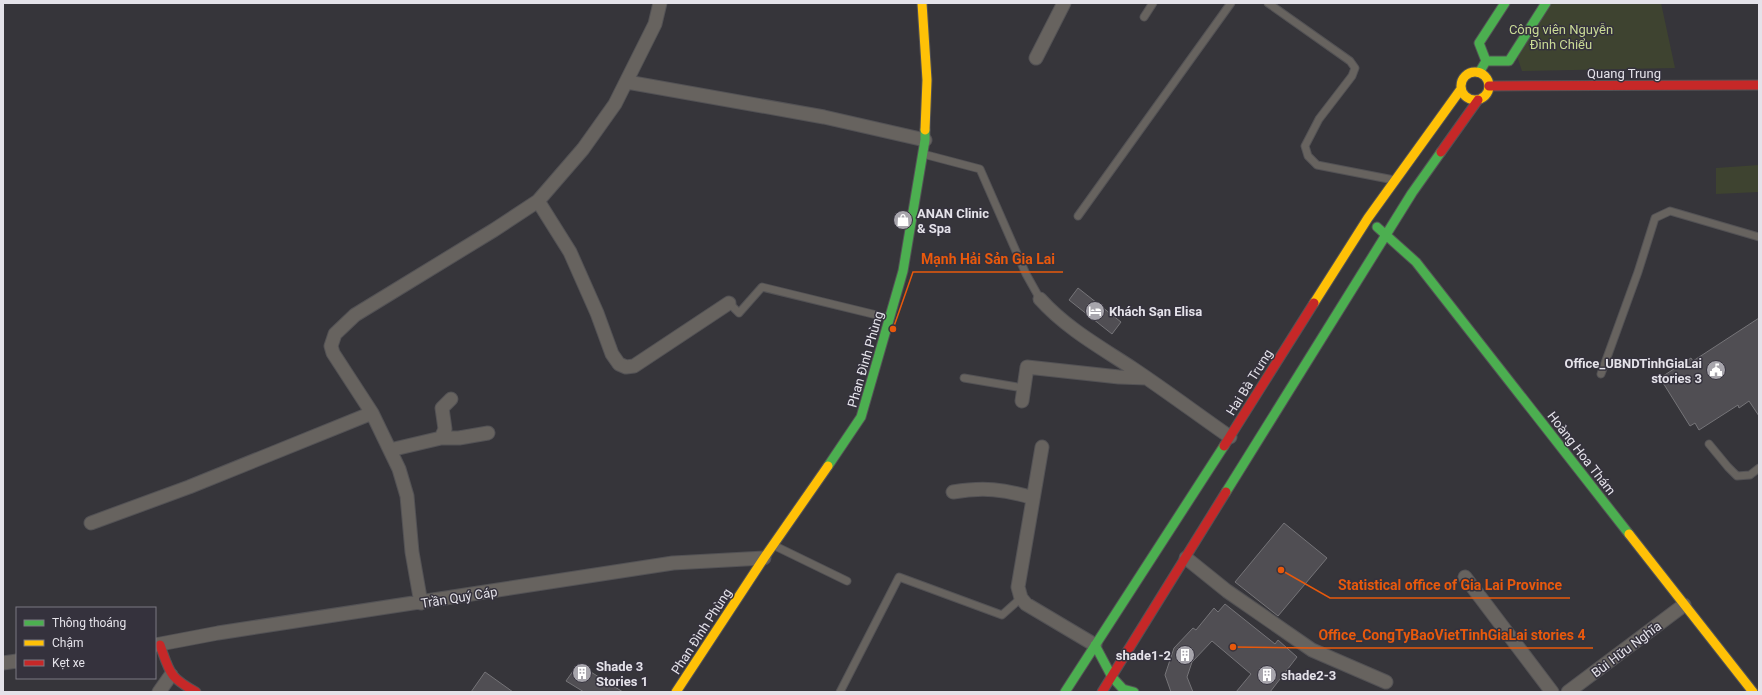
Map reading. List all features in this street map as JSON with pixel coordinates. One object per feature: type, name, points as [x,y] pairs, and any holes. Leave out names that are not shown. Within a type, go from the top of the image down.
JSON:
[{"type":"street","points":[[421,603],[412,552],[404,482],[372,413],[333,353],[331,346],[335,334],[355,315],[494,230],[538,201],[583,149],[615,104],[655,24],[660,3]]},
{"type":"street","name":"Phan Đình Phùng","points":[[676,692],[764,558],[861,417],[903,271],[925,140],[927,80],[922,3]]},
{"type":"street","points":[[1036,58],[1064,3]]},
{"type":"street","points":[[1480,73],[1486,61],[1479,43],[1505,3]]},
{"type":"street","points":[[1486,61],[1509,60],[1546,3]]},
{"type":"street","points":[[1102,692],[1386,236],[1403,187],[1478,100],[1486,95],[1489,86],[1486,78],[1480,73],[1471,73],[1464,77],[1461,89],[1466,97],[1478,100]]},
{"type":"street","points":[[627,82],[824,117],[925,140]]},
{"type":"street","name":"Quang Trung","points":[[1489,86],[1759,85]]},
{"type":"street","name":"Hai Bà Trưng","points":[[1065,692],[1230,437],[1368,218],[1403,187],[1461,89]]},
{"type":"street","points":[[538,201],[570,252],[598,313],[612,354],[619,364],[626,367],[634,366],[729,303]]},
{"type":"street","name":"Hoàng Hoa Thám","points":[[1368,218],[1416,262],[1753,692]]},
{"type":"street","points":[[1040,299],[1061,320],[1147,378],[1230,437]]},
{"type":"street","points":[[1022,401],[1027,367],[1119,377],[1147,378]]},
{"type":"street","points":[[441,438],[446,429],[442,408],[451,399]]},
{"type":"street","points":[[91,523],[189,487],[372,413]]},
{"type":"street","points":[[390,450],[441,438],[459,438],[488,433]]},
{"type":"street","points":[[1042,447],[1018,587],[1021,598],[1026,604],[1095,645],[1112,677],[1123,690],[1134,692]]},
{"type":"street","points":[[953,492],[994,488],[1011,491],[1033,498]]},
{"type":"street","name":"Trần Quý Cáp","points":[[157,645],[186,638],[673,563],[764,558]]},
{"type":"street","points":[[1186,558],[1227,591],[1312,650],[1386,682]]},
{"type":"street","points":[[1465,577],[1552,692]]},
{"type":"street","name":"Bùi Hữu Nghĩa","points":[[1568,692],[1684,605]]},
{"type":"street","points":[[157,645],[171,675],[196,692]]},
{"type":"street","points":[[3,663],[16,661]]},
{"type":"street","points":[[160,692],[171,675]]},
{"type":"lane","points":[[1144,17],[1153,3]]},
{"type":"lane","points":[[1078,216],[1231,3]]},
{"type":"lane","points":[[1268,3],[1350,61],[1355,68],[1352,76],[1319,119],[1305,146],[1308,156],[1318,165],[1403,187]]},
{"type":"lane","points":[[922,154],[980,169],[1026,274],[1040,299]]},
{"type":"lane","points":[[1601,374],[1638,272],[1655,218],[1670,211],[1759,237]]},
{"type":"lane","points":[[729,303],[739,313],[762,287],[890,318]]},
{"type":"lane","points":[[964,378],[1023,388]]},
{"type":"lane","points":[[1709,444],[1737,476],[1750,475],[1759,468]]},
{"type":"lane","points":[[773,545],[847,581]]},
{"type":"lane","points":[[840,692],[899,577],[1002,615],[1021,598]]},
{"type":"green space","name":"Công viên Nguyễn Đình Chiểu","points":[[1543,3],[1661,3],[1675,68],[1522,71],[1514,47]]},
{"type":"green space","points":[[1759,165],[1759,192],[1716,194],[1716,168]]},
{"type":"building","name":"Khách Sạn Elisa","points":[[1078,288],[1121,322],[1112,334],[1069,300]]},
{"type":"building","name":"Office_UBNDTinhGiaLai stories 3","points":[[1759,318],[1759,416],[1749,401],[1739,408],[1738,405],[1699,430],[1695,423],[1690,426],[1660,378],[1691,358],[1693,361]]},
{"type":"building","points":[[1284,523],[1327,558],[1278,616],[1235,582]]},
{"type":"building","points":[[1225,604],[1275,644],[1278,640],[1297,657],[1270,692],[1236,692],[1251,674],[1212,641],[1192,662],[1187,677],[1193,692],[1171,692],[1165,675],[1174,648],[1193,628],[1196,630],[1214,608],[1218,612]]},
{"type":"building","name":"Shade 3 Stories 1","points":[[578,664],[623,692],[584,692],[566,681]]},
{"type":"building","points":[[485,672],[513,692],[471,692]]},
{"type":"traffic: fast","points":[[1480,71],[1486,61],[1479,43],[1505,3]]},
{"type":"traffic: fast","points":[[1486,61],[1509,61],[1546,3]]},
{"type":"traffic: fast","points":[[828,466],[861,417],[903,271],[925,140],[925,130]]},
{"type":"traffic: fast","points":[[1226,492],[1412,193],[1441,152]]},
{"type":"traffic: fast","points":[[1377,227],[1416,262],[1629,534]]},
{"type":"traffic: fast","points":[[1065,692],[1224,446]]},
{"type":"traffic: fast","points":[[1095,645],[1112,677],[1123,689],[1134,692]]},
{"type":"traffic: slow","points":[[922,3],[927,80],[925,130]]},
{"type":"traffic: slow","points":[[1475,72],[1485,76],[1489,86],[1485,96],[1475,100],[1465,96],[1461,86],[1465,76],[1475,72]]},
{"type":"traffic: slow","points":[[1314,303],[1368,218],[1461,89]]},
{"type":"traffic: slow","points":[[676,692],[764,558],[828,466]]},
{"type":"traffic: slow","points":[[1629,534],[1753,692]]},
{"type":"traffic: jam","points":[[1489,86],[1759,85]]},
{"type":"traffic: jam","points":[[1441,152],[1478,100]]},
{"type":"traffic: jam","points":[[1224,446],[1314,303]]},
{"type":"traffic: jam","points":[[1102,692],[1226,492]]},
{"type":"traffic: jam","points":[[160,645],[166,662],[175,678],[196,692]]},
{"type":"place","name":"ANAN Clinic & Spa","points":[[903,220]]},
{"type":"place","name":"Khách Sạn Elisa","points":[[1095,311]]},
{"type":"place","name":"Mạnh Hải Sản Gia Lai","points":[[893,329]]},
{"type":"place","name":"Office_UBNDTinhGiaLai stories 3","points":[[1716,370]]},
{"type":"place","name":"Statistical office of Gia Lai Province","points":[[1281,570]]},
{"type":"place","name":"Office_CongTyBaoVietTinhGiaLai stories 4","points":[[1233,647]]},
{"type":"place","name":"shade1-2","points":[[1185,655]]},
{"type":"place","name":"Shade 3 Stories 1","points":[[582,673]]},
{"type":"place","name":"shade2-3","points":[[1267,675]]}]
